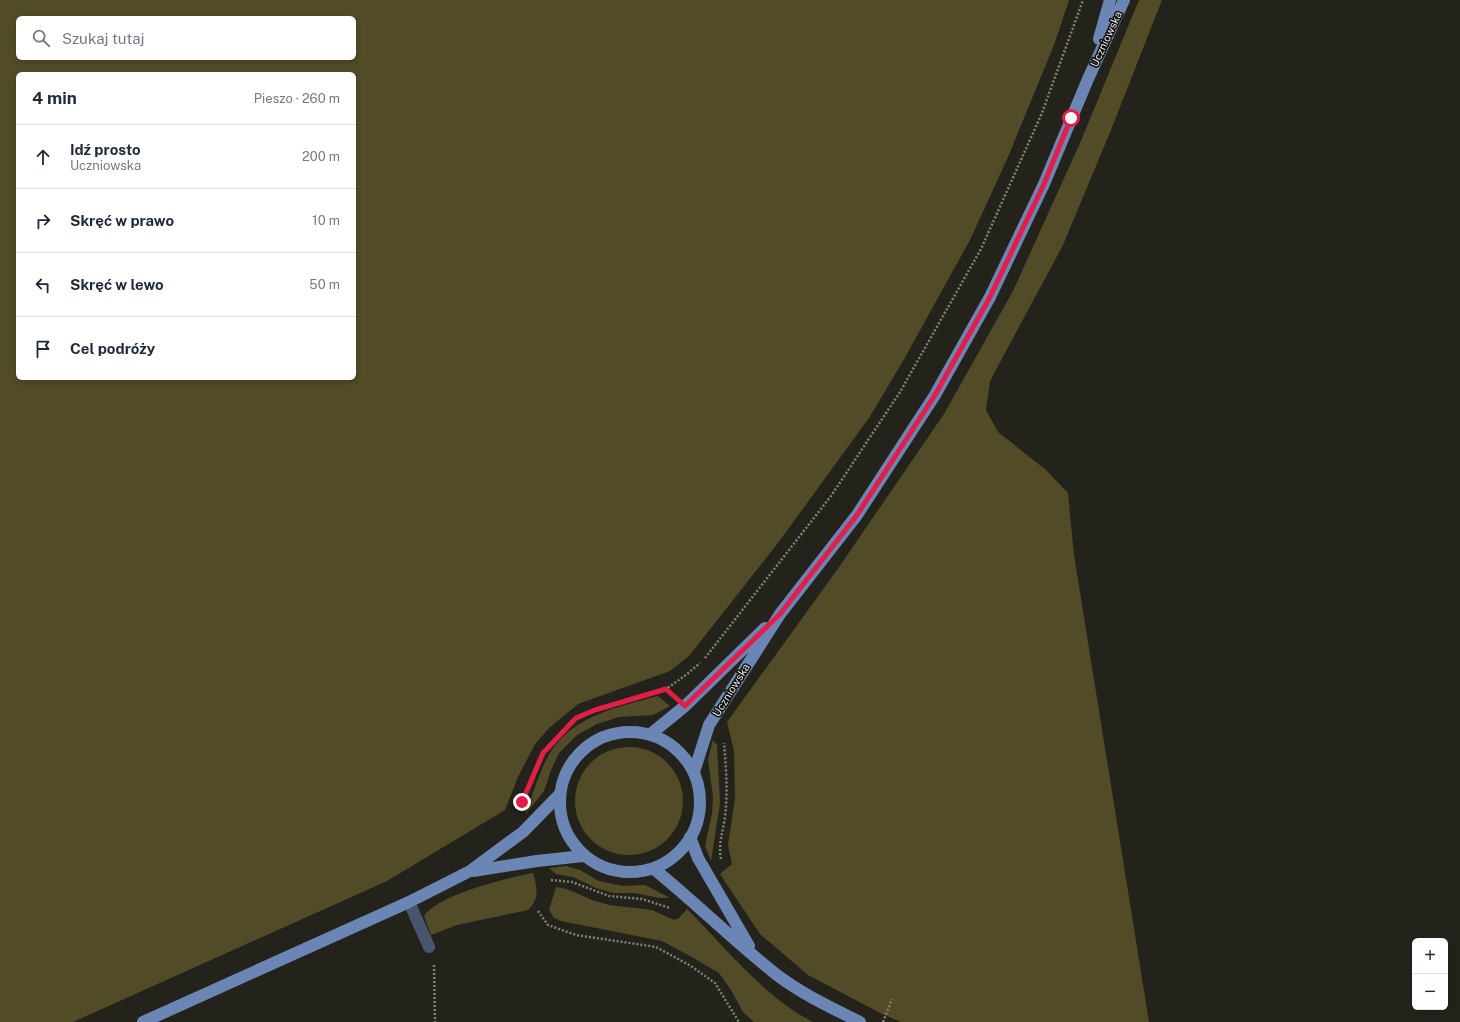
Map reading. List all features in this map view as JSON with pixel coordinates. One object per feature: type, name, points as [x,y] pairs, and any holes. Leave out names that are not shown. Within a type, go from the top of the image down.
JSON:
[{"type":"main road","name":"Uczniowska","points":[[1088,79],[1110,0]]},
{"type":"main road","name":"Uczniowska","points":[[694,772],[709,725],[780,614],[857,515],[935,395],[990,297],[1034,205],[1088,79],[1124,0]]},
{"type":"main road","name":"Uczniowska","points":[[652,733],[685,706],[780,614]]},
{"type":"main road","points":[[636,732],[652,733],[668,743],[685,758],[694,772],[700,789],[697,820],[690,837],[675,856],[654,869],[644,872],[622,872],[600,866],[583,856],[568,836],[561,816],[559,795],[566,775],[576,760],[593,745],[619,734],[636,732]]},
{"type":"main road","points":[[143,1022],[408,902],[470,871],[523,832],[559,795]]},
{"type":"main road","points":[[690,837],[698,858],[755,956]]},
{"type":"main road","points":[[470,871],[537,860],[583,856]]},
{"type":"main road","points":[[654,869],[778,975],[801,991],[860,1022]]},
{"type":"lane","points":[[408,902],[429,947]]},
{"type":"path","points":[[523,832],[516,816],[543,753],[576,718],[595,710],[666,689],[706,658],[831,496],[900,392],[981,249],[1042,113],[1083,0]]},
{"type":"path","points":[[666,689],[685,706]]},
{"type":"path","points":[[709,725],[723,738],[727,775],[725,817],[719,849],[723,863],[709,876]]},
{"type":"path","points":[[537,860],[545,879],[572,882],[609,896],[642,899],[673,909],[687,896]]},
{"type":"path","points":[[538,911],[548,925],[576,934],[656,947],[691,966],[715,983],[739,1022]]},
{"type":"path","points":[[429,947],[435,967],[435,1022]]},
{"type":"path","points":[[883,1022],[892,999]]},
{"type":"shaded area","points":[[0,0],[1069,0],[1054,45],[1008,157],[970,240],[903,361],[869,418],[778,543],[689,656],[670,671],[578,704],[549,728],[535,744],[518,777],[505,810],[387,881],[73,1022],[0,1022]]},
{"type":"shaded area","points":[[1139,0],[1162,0],[1111,130],[1063,245],[990,381],[986,410],[998,432],[1046,470],[1068,493],[1074,555],[1149,1022],[901,1022],[882,1014],[808,975],[760,934],[720,874],[732,864],[728,845],[735,798],[734,751],[727,722],[837,570],[944,414],[1013,291],[1080,143]]},
{"type":"shaded area","points":[[658,696],[670,706],[653,715],[619,717],[597,724],[577,735],[559,753],[544,791],[525,815],[546,760],[560,740],[571,730],[598,714]]},
{"type":"shaded area","points":[[713,740],[717,745],[720,803],[711,861],[705,846],[712,813],[713,797],[708,759]]},
{"type":"shaded area","points":[[629,747],[650,751],[667,763],[679,780],[683,801],[679,822],[667,839],[650,851],[629,855],[608,851],[591,839],[579,822],[575,801],[579,780],[591,763],[608,751]]},
{"type":"shaded area","points":[[566,866],[580,870],[599,881],[623,886],[645,885],[670,898],[660,898],[634,893],[613,893],[596,888],[573,877],[556,874],[549,868]]},
{"type":"shaded area","points":[[533,873],[536,883],[536,897],[532,906],[528,910],[457,925],[431,935],[424,916],[432,908],[443,901],[474,888]]},
{"type":"shaded area","points":[[556,887],[567,889],[592,900],[609,905],[652,910],[674,920],[679,918],[687,909],[762,986],[795,1012],[813,1022],[754,1022],[743,1012],[731,990],[719,973],[662,941],[561,921],[554,918],[549,910]]},
{"type":"route","points":[[522,802],[543,753],[576,718],[595,710],[666,689],[685,706],[780,614],[857,515],[935,395],[990,297],[1044,184],[1071,118]]}]
